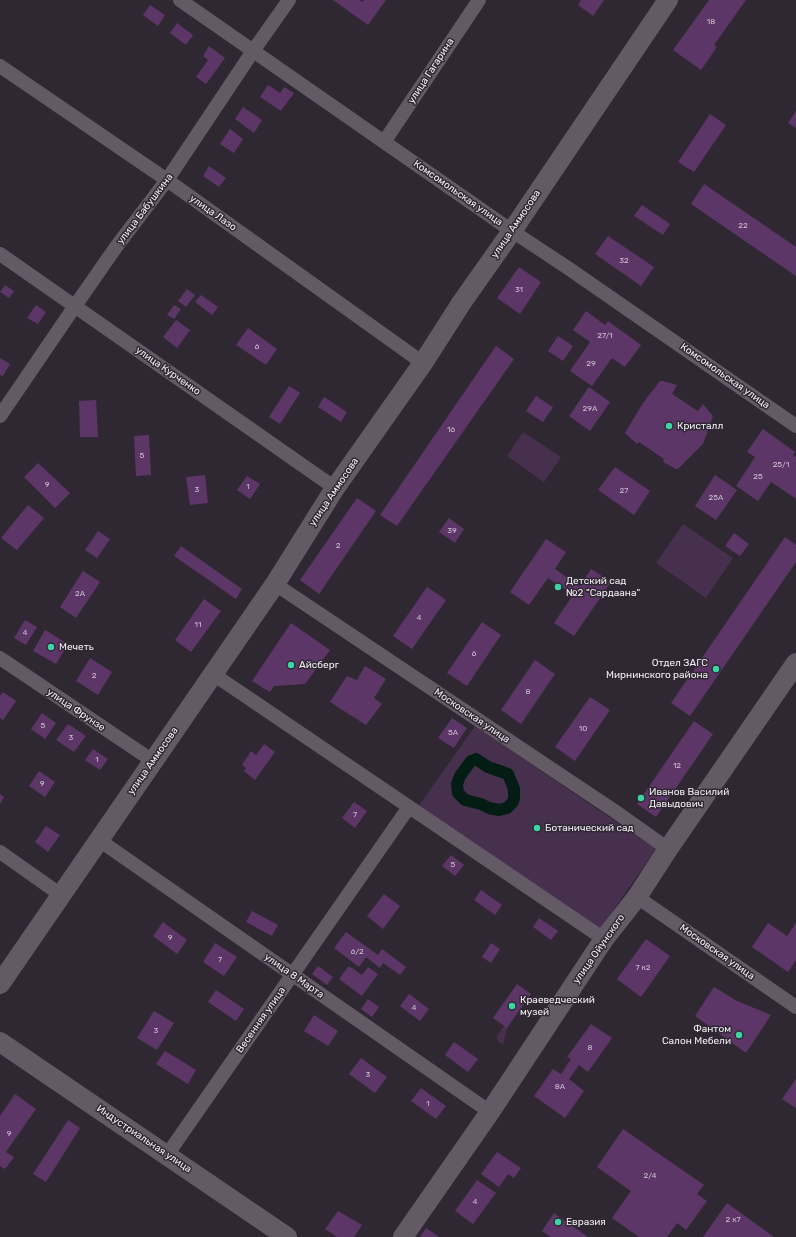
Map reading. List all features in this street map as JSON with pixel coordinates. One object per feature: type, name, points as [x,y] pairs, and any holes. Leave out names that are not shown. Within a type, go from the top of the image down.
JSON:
[{"type":"main road","name":"улица Аммосова","points":[[0,984],[214,674],[275,584],[335,488],[423,363],[462,302],[512,231],[668,0]]},
{"type":"main road","name":"улица Ойунского","points":[[403,1237],[490,1112],[604,940],[637,897],[668,849],[796,662]]},
{"type":"main road","name":"Индустриальная улица","points":[[0,1042],[287,1237]]},
{"type":"street","name":"Комсомольская улица","points":[[180,0],[796,426]]},
{"type":"street","name":"улица Бабушкина","points":[[0,416],[5,399],[75,306],[116,247],[168,180],[253,51],[289,0]]},
{"type":"street","name":"улица Гагарина","points":[[384,142],[479,0]]},
{"type":"street","name":"улица Лазо","points":[[0,66],[168,180],[423,363]]},
{"type":"street","name":"улица Курченко","points":[[0,254],[335,488]]},
{"type":"street","name":"Московская улица","points":[[275,584],[616,812],[668,849]]},
{"type":"street","name":"улица Фрунзе","points":[[0,658],[153,761]]},
{"type":"street","points":[[214,674],[604,940]]},
{"type":"street","name":"Весенняя улица","points":[[167,1155],[409,807]]},
{"type":"street","name":"улица 8 Марта","points":[[99,840],[490,1112]]},
{"type":"street","points":[[0,852],[61,895]]},
{"type":"street","name":"Московская улица","points":[[637,897],[796,1007]]},
{"type":"shaded area","points":[[523,432],[561,457],[544,482],[507,456]]},
{"type":"shaded area","points":[[683,524],[733,558],[706,598],[656,563]]},
{"type":"shaded area","name":"Ботанический сад","points":[[475,726],[656,849],[598,932],[418,807]]},
{"type":"shaded area","points":[[504,1026],[507,1028],[503,1045],[497,1040],[497,1036]]},
{"type":"building","points":[[333,0],[359,0],[362,2],[364,0],[386,0],[368,25]]},
{"type":"building","points":[[581,0],[604,0],[593,16],[578,5]]},
{"type":"building","points":[[709,0],[746,0],[714,45],[717,47],[701,70],[673,50]]},
{"type":"building","points":[[150,5],[165,15],[158,26],[143,15]]},
{"type":"building","points":[[177,23],[193,35],[186,45],[170,33]]},
{"type":"building","points":[[209,46],[225,58],[206,84],[196,77],[208,60],[203,56]]},
{"type":"building","points":[[268,85],[280,93],[284,87],[294,93],[281,111],[260,97]]},
{"type":"building","points":[[243,107],[262,120],[254,133],[235,119]]},
{"type":"building","points":[[796,111],[796,128],[788,123]]},
{"type":"building","points":[[710,114],[726,125],[694,172],[678,162]]},
{"type":"building","points":[[230,129],[243,139],[234,153],[220,144]]},
{"type":"building","points":[[209,166],[226,178],[219,187],[203,176]]},
{"type":"building","points":[[704,184],[796,247],[796,276],[691,204]]},
{"type":"building","points":[[642,205],[670,224],[663,235],[634,216]]},
{"type":"building","points":[[608,236],[654,267],[641,286],[595,254]]},
{"type":"building","points":[[519,267],[541,282],[520,314],[497,298]]},
{"type":"building","points":[[5,285],[14,291],[9,298],[0,292]]},
{"type":"building","points":[[187,289],[195,295],[186,307],[178,301]]},
{"type":"building","points":[[201,295],[218,307],[212,315],[195,302]]},
{"type":"building","points":[[36,305],[46,312],[38,324],[27,318]]},
{"type":"building","points":[[174,305],[181,309],[174,319],[167,315]]},
{"type":"building","points":[[586,311],[605,325],[608,321],[641,345],[625,367],[612,358],[592,386],[570,371],[590,342],[573,330]]},
{"type":"building","points":[[176,320],[190,330],[177,348],[163,337]]},
{"type":"building","points":[[248,328],[277,349],[266,365],[236,345]]},
{"type":"building","points":[[558,336],[573,346],[563,361],[548,351]]},
{"type":"building","points":[[496,346],[514,359],[397,526],[380,515]]},
{"type":"building","points":[[0,358],[10,364],[3,376],[0,375]]},
{"type":"building","name":"Кристалл","points":[[660,381],[677,385],[672,394],[698,411],[703,404],[713,416],[703,444],[678,469],[663,462],[664,459],[639,442],[637,444],[625,433],[643,403]]},
{"type":"building","points":[[289,386],[300,393],[280,424],[269,417]]},
{"type":"building","points":[[589,387],[610,402],[590,431],[569,416]]},
{"type":"building","points":[[536,396],[553,407],[543,422],[526,411]]},
{"type":"building","points":[[324,397],[347,412],[341,422],[318,407]]},
{"type":"building","points":[[96,400],[98,437],[80,437],[79,401]]},
{"type":"building","points":[[763,429],[795,452],[793,455],[796,457],[795,498],[771,482],[758,501],[736,486],[755,457],[747,452]]},
{"type":"building","points":[[149,435],[151,475],[136,476],[134,436]]},
{"type":"building","points":[[38,463],[70,493],[55,508],[24,477]]},
{"type":"building","points":[[615,467],[650,491],[634,515],[598,490]]},
{"type":"building","points":[[205,475],[208,503],[190,505],[186,477]]},
{"type":"building","points":[[715,475],[737,490],[716,520],[695,506]]},
{"type":"building","points":[[247,476],[260,484],[250,499],[237,490]]},
{"type":"building","points":[[357,498],[376,511],[319,594],[300,580]]},
{"type":"building","points":[[28,505],[44,518],[17,550],[1,538]]},
{"type":"building","points":[[449,518],[464,529],[455,543],[439,532]]},
{"type":"building","points":[[98,531],[110,539],[97,558],[85,550]]},
{"type":"building","points":[[734,533],[749,544],[740,556],[725,546]]},
{"type":"building","points":[[785,537],[796,545],[796,562],[690,716],[671,703]]},
{"type":"building","points":[[546,539],[566,552],[555,569],[580,586],[591,569],[611,582],[574,636],[554,623],[573,595],[548,578],[529,605],[510,592]]},
{"type":"building","points":[[181,546],[242,589],[236,599],[174,556]]},
{"type":"building","points":[[83,571],[100,582],[76,618],[60,607]]},
{"type":"building","points":[[427,587],[446,600],[412,649],[393,636]]},
{"type":"building","points":[[204,599],[221,611],[191,652],[175,640]]},
{"type":"building","points":[[25,620],[37,627],[26,645],[14,638]]},
{"type":"building","points":[[482,622],[501,635],[467,686],[447,673]]},
{"type":"building","name":"Айсберг","points":[[291,623],[330,650],[305,684],[274,686],[270,692],[252,681]]},
{"type":"building","name":"Мечеть","points":[[45,630],[68,644],[56,664],[33,651]]},
{"type":"building","points":[[90,658],[112,672],[98,695],[76,681]]},
{"type":"building","points":[[535,660],[555,674],[521,724],[501,710]]},
{"type":"building","points":[[365,666],[386,679],[374,698],[382,704],[366,725],[330,702],[347,676],[357,680]]},
{"type":"building","points":[[3,692],[16,701],[3,720],[0,718],[0,696]]},
{"type":"building","points":[[590,697],[610,710],[575,761],[555,747]]},
{"type":"building","points":[[42,713],[56,723],[45,739],[31,729]]},
{"type":"building","points":[[452,718],[467,728],[454,748],[438,738]]},
{"type":"building","points":[[694,721],[713,734],[656,817],[637,804]]},
{"type":"building","points":[[68,724],[86,736],[74,752],[56,740]]},
{"type":"building","points":[[264,744],[275,752],[255,780],[244,771],[246,768],[242,765],[251,751],[256,755]]},
{"type":"building","points":[[93,749],[108,759],[100,770],[85,760]]},
{"type":"building","points":[[39,771],[55,782],[45,797],[29,786]]},
{"type":"building","points":[[0,794],[4,797],[0,804]]},
{"type":"building","points":[[354,802],[367,811],[355,828],[342,818]]},
{"type":"building","points":[[46,826],[60,835],[48,852],[35,842]]},
{"type":"building","points":[[451,855],[464,865],[455,876],[442,866]]},
{"type":"building","points":[[481,890],[502,905],[495,915],[474,900]]},
{"type":"building","points":[[384,894],[400,906],[383,929],[367,916]]},
{"type":"building","points":[[252,911],[278,925],[272,936],[246,922]]},
{"type":"building","points":[[539,918],[558,931],[551,940],[533,927]]},
{"type":"building","points":[[163,922],[187,940],[177,954],[153,936]]},
{"type":"building","points":[[768,923],[787,936],[796,923],[796,960],[788,972],[752,947]]},
{"type":"building","points":[[346,932],[378,955],[382,949],[406,967],[400,975],[383,963],[380,968],[366,957],[359,967],[334,948]]},
{"type":"building","points":[[646,939],[670,956],[641,997],[617,979]]},
{"type":"building","points":[[215,943],[237,957],[224,976],[203,962]]},
{"type":"building","points":[[491,943],[500,949],[491,963],[482,957]]},
{"type":"building","points":[[318,966],[333,977],[327,985],[312,974]]},
{"type":"building","points":[[349,966],[362,975],[368,967],[378,974],[362,996],[339,979]]},
{"type":"building","name":"Краеведческий музей","points":[[517,984],[531,994],[507,1028],[493,1018]]},
{"type":"building","name":"Фантом Салон Мебели","points":[[714,987],[737,1001],[771,1015],[746,1053],[695,1016]]},
{"type":"building","points":[[216,990],[244,1009],[236,1021],[208,1002]]},
{"type":"building","points":[[409,994],[429,1009],[420,1021],[400,1006]]},
{"type":"building","points":[[368,999],[379,1007],[372,1017],[361,1009]]},
{"type":"building","points":[[154,1011],[174,1023],[157,1050],[137,1038]]},
{"type":"building","points":[[314,1015],[338,1031],[328,1046],[304,1031]]},
{"type":"building","points":[[591,1024],[612,1038],[588,1072],[579,1065],[569,1079],[584,1091],[565,1118],[534,1096],[553,1069],[561,1074],[571,1059],[567,1057]]},
{"type":"building","points":[[454,1042],[478,1059],[468,1072],[445,1055]]},
{"type":"building","points":[[165,1051],[196,1070],[188,1084],[156,1064]]},
{"type":"building","points":[[361,1058],[387,1077],[375,1093],[349,1074]]},
{"type":"building","points":[[796,1079],[796,1108],[782,1099]]},
{"type":"building","points":[[421,1088],[446,1106],[436,1119],[411,1101]]},
{"type":"building","points":[[15,1094],[36,1109],[6,1152],[14,1157],[5,1169],[0,1166],[0,1116]]},
{"type":"building","points":[[68,1120],[80,1128],[46,1182],[33,1174]]},
{"type":"building","points":[[623,1129],[704,1185],[697,1194],[707,1201],[686,1230],[677,1223],[667,1237],[639,1237],[612,1218],[631,1191],[597,1167]]},
{"type":"building","points":[[497,1152],[521,1168],[514,1178],[508,1174],[499,1187],[481,1174]]},
{"type":"building","points":[[477,1180],[496,1193],[473,1224],[455,1211]]},
{"type":"building","points":[[727,1203],[774,1237],[703,1237]]},
{"type":"building","points":[[338,1211],[362,1225],[354,1237],[337,1237],[325,1229]]},
{"type":"building","name":"Евразия","points":[[554,1213],[588,1237],[551,1237],[542,1231]]},
{"type":"building","points":[[426,1228],[439,1237],[420,1237]]},
{"type":"waterway","points":[[476,759],[488,767],[508,774],[514,789],[514,798],[513,802],[507,808],[499,810],[489,808],[481,804],[465,800],[458,793],[457,784],[460,776],[471,761],[476,759]]},
{"type":"place","name":"Кристалл","points":[[669,426]]},
{"type":"place","name":"Детский сад №2 \"Сардаана\"","points":[[558,587]]},
{"type":"place","name":"Мечеть","points":[[51,647]]},
{"type":"place","name":"Айсберг","points":[[291,665]]},
{"type":"place","name":"Отдел ЗАГС Мирнинского района","points":[[716,669]]},
{"type":"place","name":"Иванов Василий Давыдович","points":[[641,798]]},
{"type":"place","name":"Ботанический сад","points":[[537,828]]},
{"type":"place","name":"Краеведческий музей","points":[[512,1006]]},
{"type":"place","name":"Фантом Салон Мебели","points":[[739,1035]]},
{"type":"place","name":"Евразия","points":[[558,1222]]}]
